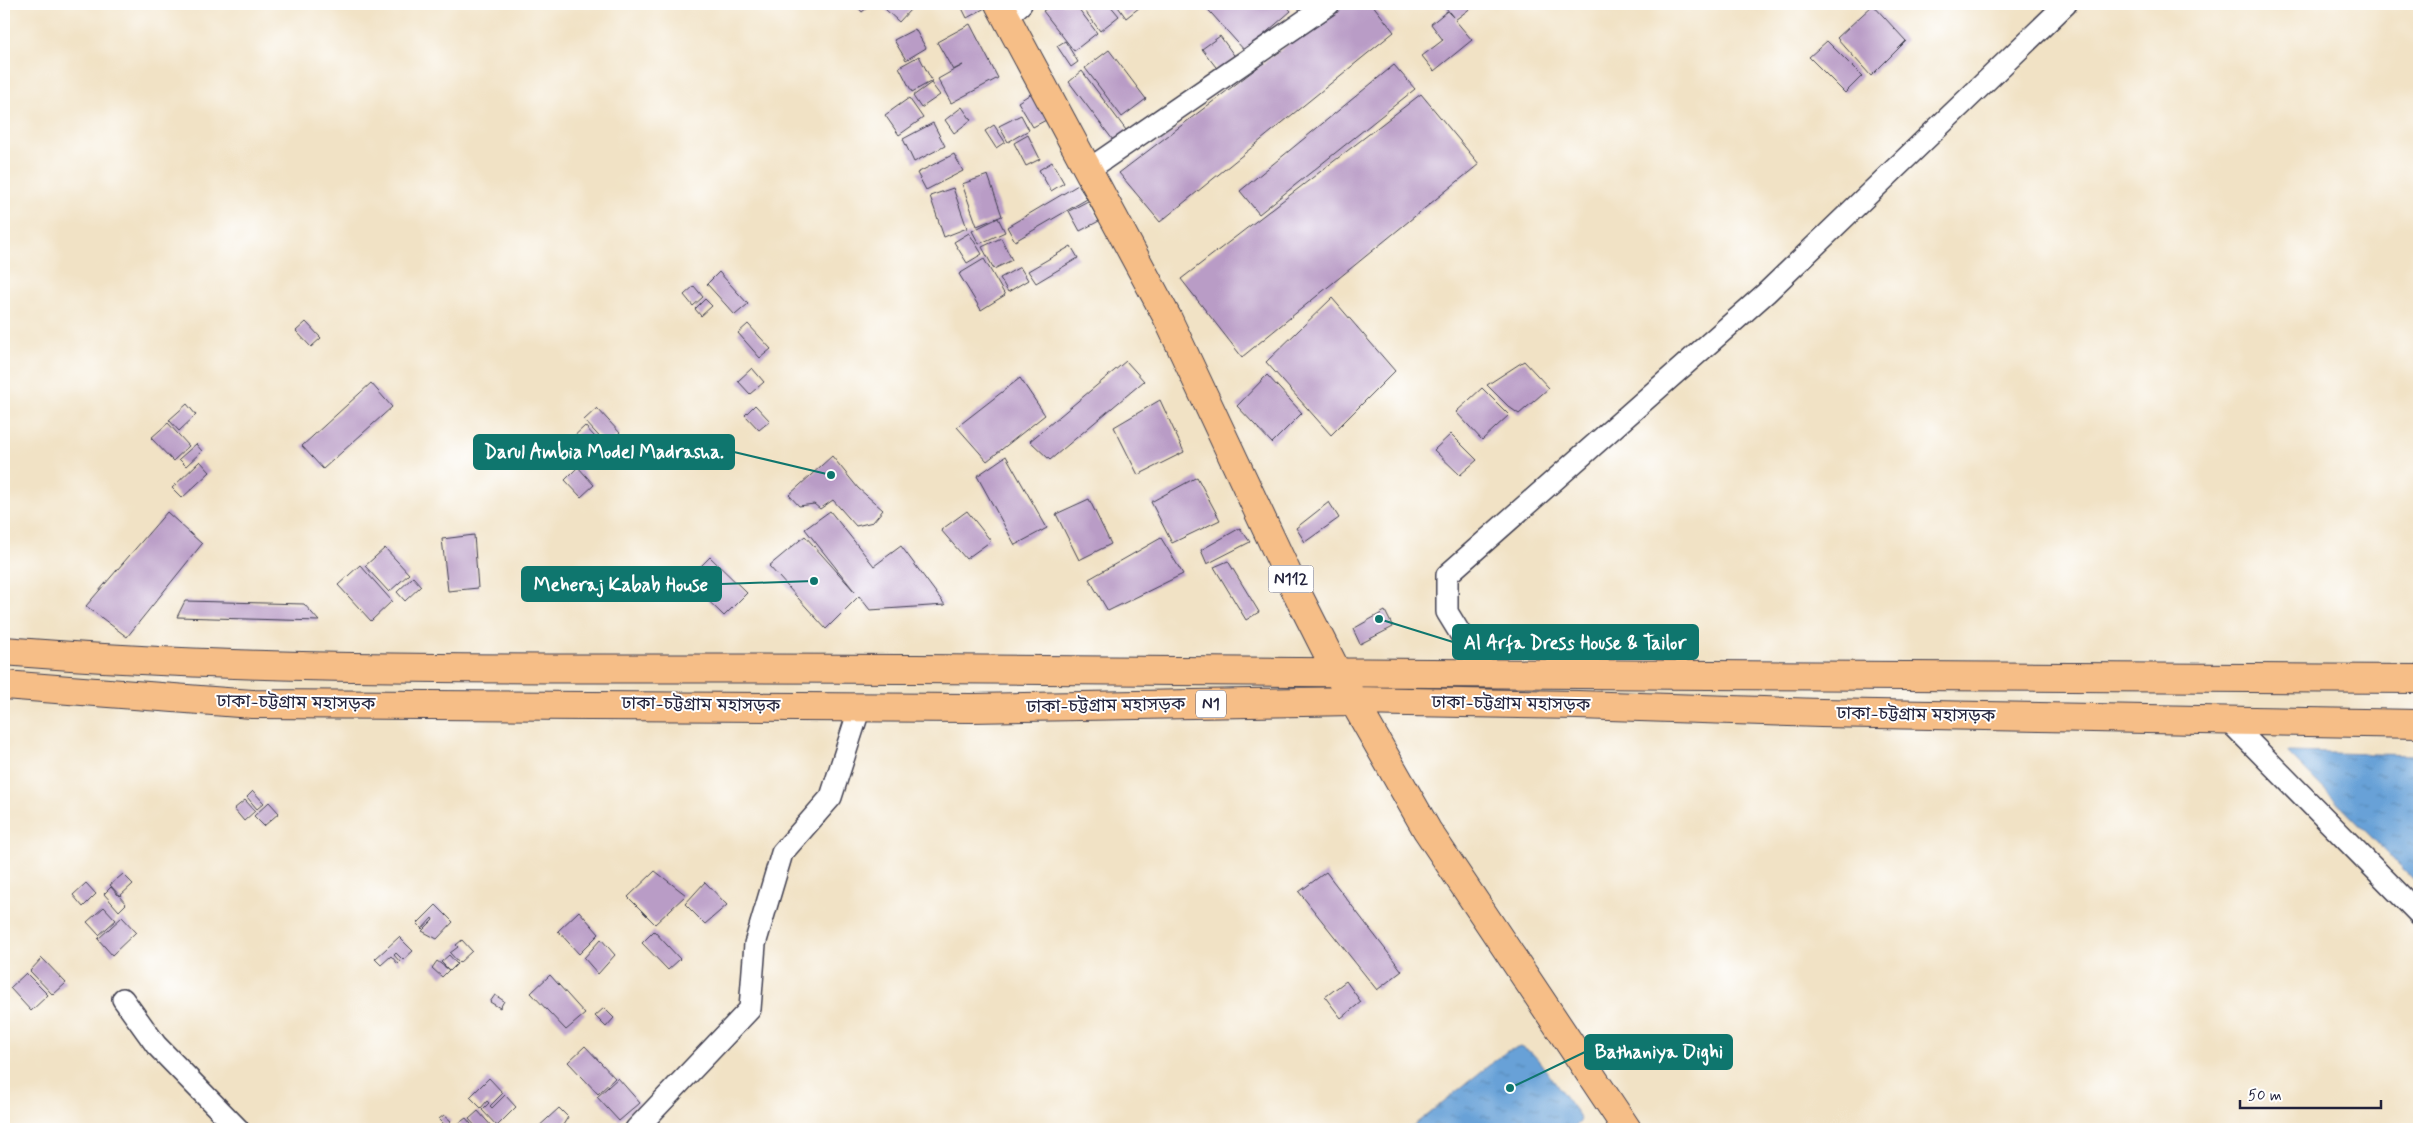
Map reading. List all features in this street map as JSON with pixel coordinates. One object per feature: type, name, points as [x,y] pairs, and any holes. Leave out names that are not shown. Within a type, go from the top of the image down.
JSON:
[{"type":"highway","name":"N112","points":[[1009,8],[1088,170],[1167,317],[1337,672],[1427,830],[1627,1129]]},
{"type":"highway","name":"ঢাকা-চট্টগ্রাম মহাসড়ক","points":[[4,651],[101,659],[367,667],[2419,679]]},
{"type":"highway","name":"ঢাকা-চট্টগ্রাম মহাসড়ক","points":[[4,685],[252,704],[972,708],[1354,701],[1578,705],[1831,713],[2419,724]]},
{"type":"street","points":[[1088,170],[1329,4]]},
{"type":"street","points":[[1485,674],[1447,612],[1447,575],[1766,292],[2066,4]]},
{"type":"street","points":[[636,1129],[750,1009],[755,944],[782,853],[831,797],[860,707]]},
{"type":"street","points":[[2228,720],[2419,914]]},
{"type":"street","points":[[123,999],[156,1045],[238,1129]]},
{"type":"water","points":[[2287,752],[2419,755],[2419,885]]},
{"type":"water","points":[[1521,1047],[1532,1053],[1539,1061],[1581,1118],[1580,1122],[1573,1129],[1409,1129],[1507,1051]]},
{"type":"building","points":[[855,4],[872,4],[862,12]]},
{"type":"building","points":[[890,4],[904,4],[910,10],[899,22],[885,9]]},
{"type":"building","points":[[960,4],[983,4],[985,8],[967,18]]},
{"type":"building","points":[[1053,4],[1075,4],[1097,33],[1074,51],[1043,11]]},
{"type":"building","points":[[1080,4],[1109,4],[1119,16],[1100,31]]},
{"type":"building","points":[[1116,4],[1144,4],[1126,18]]},
{"type":"building","points":[[1203,4],[1285,4],[1291,11],[1245,51]]},
{"type":"building","points":[[1341,4],[1372,4],[1394,32],[1160,222],[1119,173]]},
{"type":"building","points":[[1443,4],[1476,4],[1455,20],[1472,40],[1434,71],[1422,56],[1443,40],[1431,24],[1447,11],[1453,17]]},
{"type":"building","points":[[1873,5],[1906,41],[1871,76],[1837,38]]},
{"type":"building","points":[[970,24],[998,78],[951,103],[938,79],[963,65],[953,70],[937,42]]},
{"type":"building","points":[[915,29],[926,48],[906,60],[894,40]]},
{"type":"building","points":[[1220,36],[1236,58],[1219,71],[1202,49]]},
{"type":"building","points":[[1065,41],[1078,62],[1071,67],[1057,46]]},
{"type":"building","points":[[1827,41],[1862,76],[1845,93],[1809,57]]},
{"type":"building","points":[[1109,50],[1146,99],[1122,117],[1085,68]]},
{"type":"building","points":[[919,56],[932,81],[912,92],[899,67]]},
{"type":"building","points":[[1394,65],[1415,89],[1259,214],[1240,191]]},
{"type":"building","points":[[1082,71],[1129,134],[1116,144],[1069,82]]},
{"type":"building","points":[[931,83],[940,95],[921,108],[913,96]]},
{"type":"building","points":[[1032,93],[1048,119],[1033,127],[1018,102]]},
{"type":"building","points":[[1421,94],[1479,164],[1242,357],[1181,279]]},
{"type":"building","points":[[909,98],[923,118],[899,135],[885,115]]},
{"type":"building","points":[[962,107],[971,120],[954,133],[945,120]]},
{"type":"building","points":[[1021,115],[1029,130],[1008,142],[999,126]]},
{"type":"building","points":[[933,123],[945,146],[914,162],[903,139]]},
{"type":"building","points":[[994,125],[1005,142],[996,148],[985,131]]},
{"type":"building","points":[[1028,135],[1040,159],[1026,166],[1014,143]]},
{"type":"building","points":[[954,154],[963,171],[926,190],[917,173]]},
{"type":"building","points":[[1052,162],[1064,183],[1051,191],[1039,170]]},
{"type":"building","points":[[988,175],[1002,216],[977,226],[962,184]]},
{"type":"building","points":[[1078,185],[1087,199],[1015,241],[1007,227]]},
{"type":"building","points":[[953,188],[967,228],[944,237],[930,196]]},
{"type":"building","points":[[1088,201],[1099,221],[1080,231],[1069,211]]},
{"type":"building","points":[[998,218],[1005,232],[979,244],[972,231]]},
{"type":"building","points":[[969,233],[982,254],[967,263],[954,242]]},
{"type":"building","points":[[1001,238],[1012,260],[994,269],[982,247]]},
{"type":"building","points":[[1071,246],[1078,258],[1036,283],[1028,271]]},
{"type":"building","points":[[984,259],[1005,295],[981,310],[959,274]]},
{"type":"building","points":[[1020,267],[1028,280],[1008,292],[1000,278]]},
{"type":"building","points":[[719,272],[748,304],[735,315],[707,284]]},
{"type":"building","points":[[694,286],[703,297],[693,306],[684,295]]},
{"type":"building","points":[[1332,298],[1395,371],[1331,435],[1266,362]]},
{"type":"building","points":[[705,299],[712,306],[701,316],[695,309]]},
{"type":"building","points":[[306,322],[321,338],[311,347],[296,331]]},
{"type":"building","points":[[748,324],[771,349],[760,358],[738,333]]},
{"type":"building","points":[[1126,361],[1144,381],[1050,460],[1030,441]]},
{"type":"building","points":[[1524,361],[1549,388],[1519,414],[1509,407],[1487,385]]},
{"type":"building","points":[[752,368],[764,382],[750,394],[738,381]]},
{"type":"building","points":[[1267,375],[1302,413],[1272,443],[1237,406]]},
{"type":"building","points":[[1020,378],[1045,415],[987,461],[957,427]]},
{"type":"building","points":[[371,383],[392,407],[323,469],[302,446]]},
{"type":"building","points":[[1482,388],[1509,415],[1482,440],[1456,412]]},
{"type":"building","points":[[1160,400],[1184,452],[1138,475],[1114,427]]},
{"type":"building","points":[[187,404],[196,415],[179,431],[169,420]]},
{"type":"building","points":[[755,405],[770,421],[759,430],[745,415]]},
{"type":"building","points":[[597,408],[620,433],[607,445],[584,420]]},
{"type":"building","points":[[168,423],[189,446],[173,461],[151,438]]},
{"type":"building","points":[[585,426],[603,446],[589,459],[571,439]]},
{"type":"building","points":[[1451,434],[1477,460],[1460,475],[1434,450]]},
{"type":"building","points":[[196,444],[202,451],[186,466],[179,459]]},
{"type":"building","points":[[832,456],[858,488],[883,510],[873,522],[856,526],[833,500],[820,509],[814,504],[799,506],[789,495]]},
{"type":"building","points":[[1006,456],[1047,528],[1015,545],[977,476]]},
{"type":"building","points":[[200,461],[210,472],[182,498],[172,488]]},
{"type":"building","points":[[578,467],[594,485],[581,497],[565,480]]},
{"type":"building","points":[[1197,477],[1220,520],[1172,543],[1151,502]]},
{"type":"building","points":[[1089,499],[1111,544],[1079,560],[1056,514]]},
{"type":"building","points":[[1329,502],[1339,518],[1305,542],[1296,528]]},
{"type":"building","points":[[830,511],[874,566],[901,546],[945,605],[870,610],[859,596],[826,629],[769,566],[805,536],[855,592],[805,529]]},
{"type":"building","points":[[967,511],[991,541],[966,559],[941,530]]},
{"type":"building","points":[[167,512],[202,544],[127,637],[86,606]]},
{"type":"building","points":[[1240,528],[1250,542],[1207,564],[1201,550]]},
{"type":"building","points":[[474,535],[478,588],[448,591],[442,539]]},
{"type":"building","points":[[1161,538],[1183,574],[1108,611],[1089,579]]},
{"type":"building","points":[[385,548],[409,574],[389,592],[365,566]]},
{"type":"building","points":[[710,557],[747,593],[724,616],[687,580]]},
{"type":"building","points":[[1228,561],[1259,612],[1246,620],[1214,567]]},
{"type":"building","points":[[360,565],[392,601],[371,621],[338,585]]},
{"type":"building","points":[[413,577],[421,586],[405,601],[397,592]]},
{"type":"building","points":[[185,601],[304,604],[319,621],[177,617]]},
{"type":"building","points":[[1385,611],[1393,627],[1360,644],[1353,629]]},
{"type":"building","points":[[253,791],[264,803],[257,809],[247,797]]},
{"type":"building","points":[[245,800],[255,811],[244,821],[234,809]]},
{"type":"building","points":[[269,802],[279,813],[264,826],[254,816]]},
{"type":"building","points":[[655,871],[686,895],[655,924],[628,897]]},
{"type":"building","points":[[1326,872],[1402,971],[1377,990],[1299,892]]},
{"type":"building","points":[[123,874],[133,884],[120,896],[110,885]]},
{"type":"building","points":[[705,882],[727,905],[705,924],[685,904]]},
{"type":"building","points":[[86,883],[96,894],[83,907],[73,895]]},
{"type":"building","points":[[111,887],[126,904],[119,911],[104,894]]},
{"type":"building","points":[[436,905],[453,922],[437,939],[422,931],[433,920],[432,918],[422,929],[417,924]]},
{"type":"building","points":[[104,907],[116,920],[99,935],[87,922]]},
{"type":"building","points":[[579,911],[599,934],[579,954],[558,931]]},
{"type":"building","points":[[122,917],[136,932],[112,955],[98,939]]},
{"type":"building","points":[[654,931],[680,959],[668,970],[642,943]]},
{"type":"building","points":[[399,937],[413,951],[403,960],[396,953],[394,955],[400,962],[398,964],[391,956],[381,965],[375,959]]},
{"type":"building","points":[[601,939],[615,955],[598,974],[584,958]]},
{"type":"building","points":[[462,940],[472,951],[459,963],[450,953],[458,947],[456,945]]},
{"type":"building","points":[[449,955],[457,964],[450,971],[441,962]]},
{"type":"building","points":[[42,958],[66,983],[53,995],[30,971]]},
{"type":"building","points":[[437,961],[449,970],[442,977],[432,968]]},
{"type":"building","points":[[26,973],[48,995],[31,1011],[10,988]]},
{"type":"building","points":[[550,975],[585,1014],[566,1030],[531,993]]},
{"type":"building","points":[[1346,981],[1361,1002],[1341,1018],[1325,997]]},
{"type":"building","points":[[495,995],[504,1001],[500,1008],[490,1002]]},
{"type":"building","points":[[604,1008],[614,1018],[606,1027],[595,1016]]},
{"type":"building","points":[[585,1046],[615,1078],[598,1094],[568,1062]]},
{"type":"building","points":[[489,1078],[503,1093],[490,1106],[492,1108],[505,1095],[516,1107],[497,1126],[482,1110],[489,1103],[487,1101],[481,1108],[470,1097]]},
{"type":"building","points":[[618,1078],[640,1103],[619,1121],[597,1097]]},
{"type":"building","points":[[559,1108],[568,1117],[563,1125],[568,1129],[536,1129]]},
{"type":"building","points":[[478,1111],[494,1129],[478,1129],[469,1119]]},
{"type":"building","points":[[444,1115],[451,1121],[446,1126],[439,1119]]},
{"type":"building","points":[[466,1118],[475,1129],[464,1129],[459,1123]]},
{"type":"place","name":"Darul Ambia Model Madrasha.","points":[[831,475]]},
{"type":"place","name":"Meheraj Kabab House","points":[[814,581]]},
{"type":"place","name":"Al Arfa Dress House & Tailor","points":[[1379,619]]},
{"type":"place","name":"Bathaniya Dighi","points":[[1510,1088]]}]
